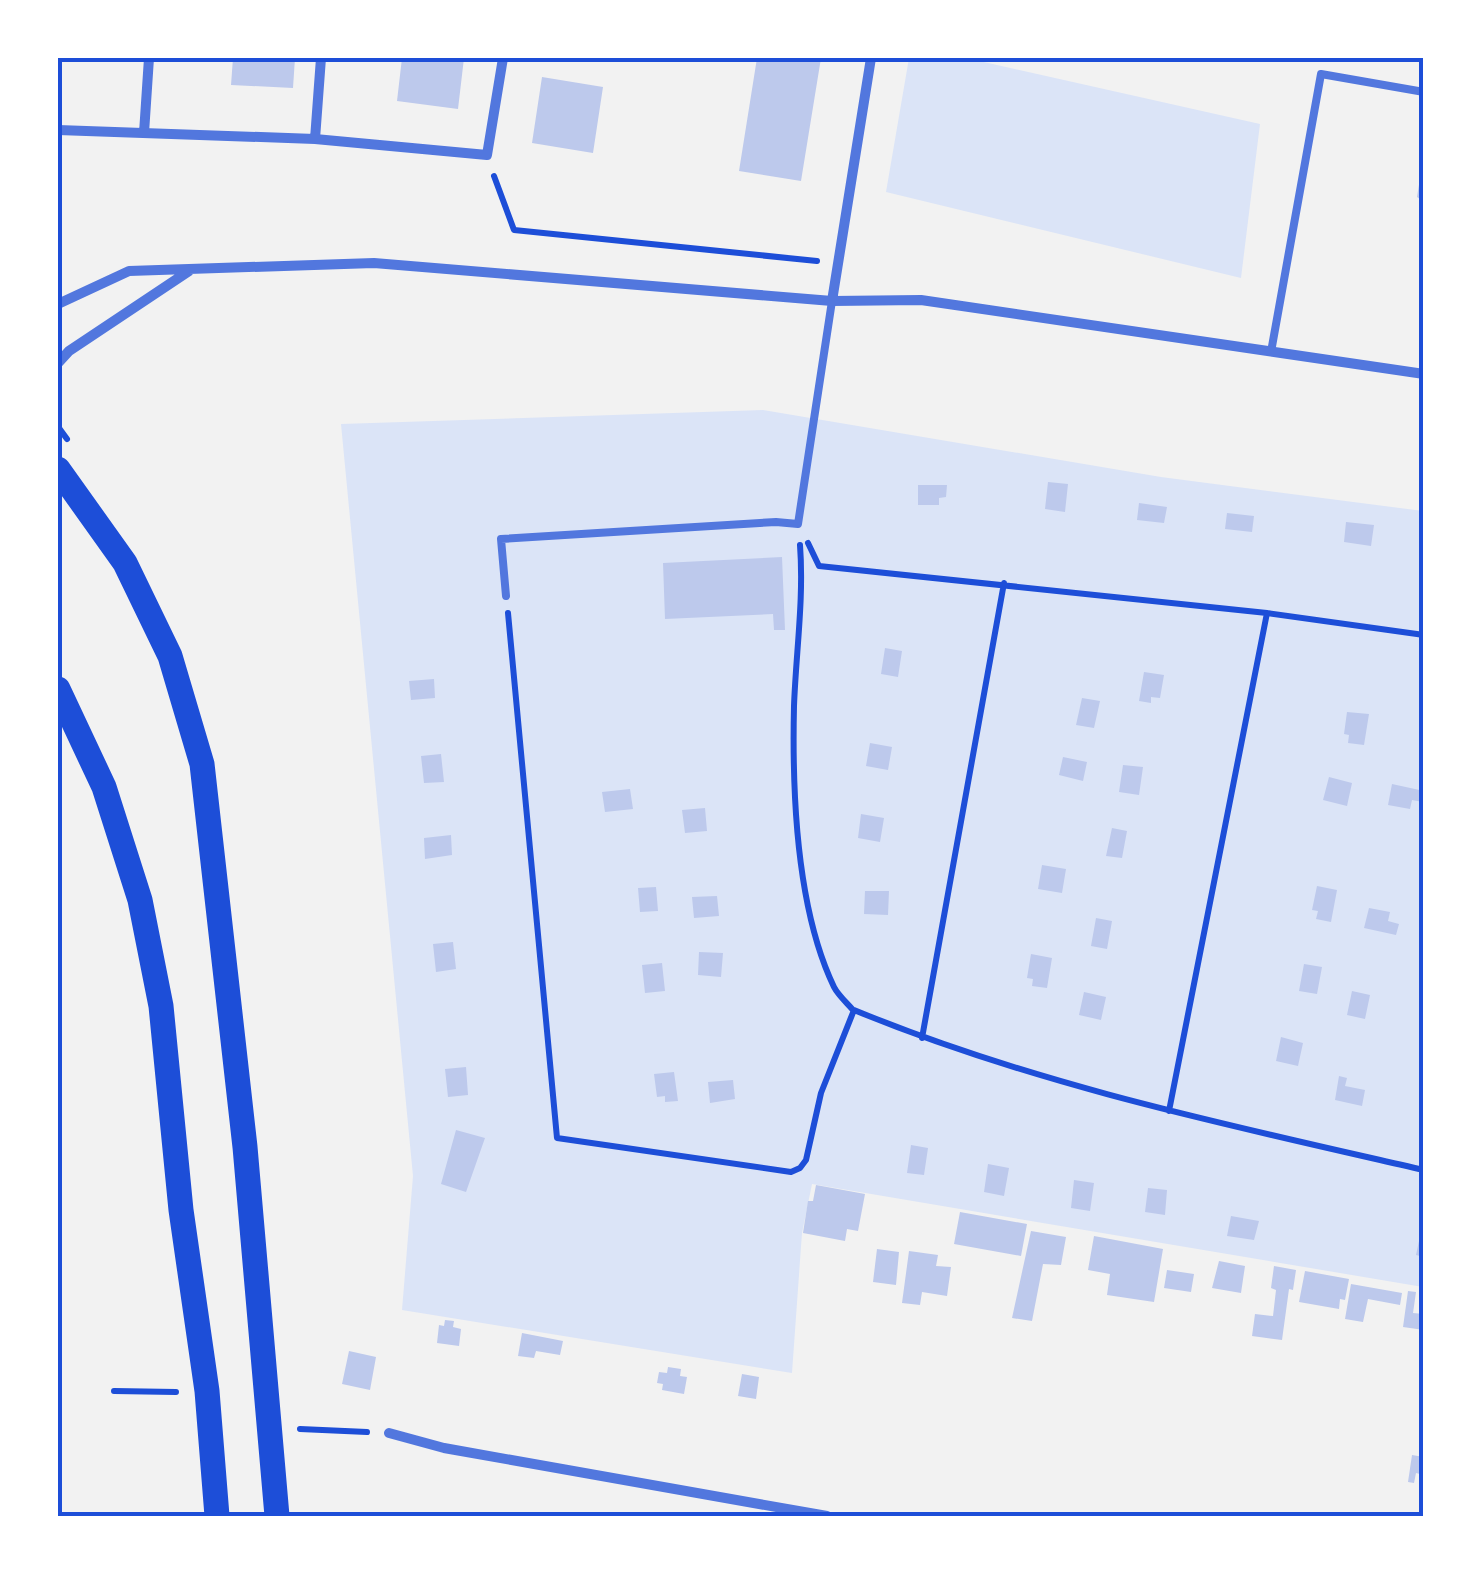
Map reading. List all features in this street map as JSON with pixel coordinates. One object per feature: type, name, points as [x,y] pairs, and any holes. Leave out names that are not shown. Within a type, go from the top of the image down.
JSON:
[{"type":"main road","points":[[58,469],[124,562],[148,609],[170,656],[202,764],[244,1147],[277,1516]]},
{"type":"main road","points":[[58,689],[104,788],[140,900],[161,1006],[218,1516]]},
{"type":"street","points":[[144,133],[148,58]]},
{"type":"street","points":[[316,139],[321,58]]},
{"type":"street","points":[[58,130],[316,139],[486,155],[503,58]]},
{"type":"street","points":[[832,301],[872,58]]},
{"type":"street","points":[[58,304],[128,271],[374,263],[832,301],[920,300],[1424,374]]},
{"type":"street","points":[[58,362],[190,270]]},
{"type":"street","points":[[388,1433],[444,1448],[827,1516]]},
{"type":"lane","points":[[1271,352],[1321,74],[1424,92]]},
{"type":"lane","points":[[506,596],[501,539],[776,522],[798,524],[832,301]]},
{"type":"path","points":[[486,155],[514,230],[838,264]]},
{"type":"path","points":[[798,524],[819,566],[1004,583],[1424,635]]},
{"type":"path","points":[[798,524],[803,582],[794,706],[795,788],[803,866],[813,926],[835,990],[854,1010],[922,1038],[1169,1111],[1424,1170]]},
{"type":"path","points":[[922,1038],[1004,583]]},
{"type":"path","points":[[506,596],[557,1138],[791,1172],[806,1160],[821,1092],[854,1010]]},
{"type":"path","points":[[1169,1111],[1267,613]]},
{"type":"path","points":[[269,1428],[388,1433]]},
{"type":"shaded area","points":[[909,58],[966,58],[1260,124],[1241,278],[886,192]]},
{"type":"shaded area","points":[[763,410],[1161,477],[1423,511],[1423,1287],[812,1184],[802,1233],[792,1373],[402,1310],[413,1176],[341,424]]},
{"type":"building","points":[[233,58],[295,58],[293,88],[231,85]]},
{"type":"building","points":[[402,58],[464,58],[458,109],[397,101]]},
{"type":"building","points":[[757,58],[821,58],[801,181],[739,171]]},
{"type":"building","points":[[542,77],[603,87],[593,153],[532,143]]},
{"type":"building","points":[[1421,172],[1424,173],[1424,202],[1417,197]]},
{"type":"building","points":[[1048,482],[1068,484],[1065,512],[1045,509]]},
{"type":"building","points":[[918,485],[947,485],[946,497],[939,498],[939,505],[918,505]]},
{"type":"building","points":[[1139,503],[1167,507],[1164,523],[1137,520]]},
{"type":"building","points":[[1227,513],[1254,516],[1252,532],[1225,529]]},
{"type":"building","points":[[1346,522],[1374,525],[1371,546],[1344,542]]},
{"type":"building","points":[[782,557],[785,630],[774,630],[773,614],[665,619],[663,563]]},
{"type":"building","points":[[885,648],[902,651],[898,677],[881,674]]},
{"type":"building","points":[[1144,672],[1164,675],[1160,698],[1151,697],[1151,703],[1139,701]]},
{"type":"building","points":[[434,679],[435,698],[411,700],[409,681]]},
{"type":"building","points":[[1082,698],[1100,701],[1094,728],[1076,725]]},
{"type":"building","points":[[1347,712],[1369,714],[1364,745],[1348,743],[1349,735],[1344,734]]},
{"type":"building","points":[[870,743],[892,747],[888,770],[866,766]]},
{"type":"building","points":[[441,754],[444,782],[424,783],[421,756]]},
{"type":"building","points":[[1063,757],[1087,762],[1083,781],[1059,775]]},
{"type":"building","points":[[1123,765],[1143,767],[1139,795],[1119,792]]},
{"type":"building","points":[[1329,777],[1352,783],[1347,806],[1323,800]]},
{"type":"building","points":[[1392,784],[1424,791],[1423,802],[1412,800],[1410,809],[1388,805]]},
{"type":"building","points":[[630,789],[633,809],[605,812],[602,792]]},
{"type":"building","points":[[705,808],[707,831],[685,833],[682,810]]},
{"type":"building","points":[[861,814],[884,818],[880,842],[858,838]]},
{"type":"building","points":[[1112,828],[1127,831],[1122,858],[1106,856]]},
{"type":"building","points":[[451,835],[452,855],[425,859],[424,838]]},
{"type":"building","points":[[1042,865],[1066,869],[1062,893],[1038,889]]},
{"type":"building","points":[[1317,886],[1337,890],[1331,922],[1316,919],[1318,911],[1312,910]]},
{"type":"building","points":[[656,887],[658,911],[640,912],[638,888]]},
{"type":"building","points":[[865,891],[889,891],[888,915],[864,914]]},
{"type":"building","points":[[717,896],[719,916],[694,918],[692,897]]},
{"type":"building","points":[[1369,908],[1390,912],[1388,921],[1399,924],[1396,935],[1364,928]]},
{"type":"building","points":[[1096,918],[1112,921],[1107,949],[1091,946]]},
{"type":"building","points":[[453,942],[456,969],[436,972],[433,944]]},
{"type":"building","points":[[699,952],[723,953],[721,977],[698,975]]},
{"type":"building","points":[[1031,954],[1052,958],[1047,988],[1032,986],[1033,979],[1027,978]]},
{"type":"building","points":[[662,963],[665,991],[645,993],[642,965]]},
{"type":"building","points":[[1304,964],[1322,967],[1317,994],[1299,991]]},
{"type":"building","points":[[1352,991],[1370,995],[1365,1019],[1347,1015]]},
{"type":"building","points":[[1084,992],[1106,997],[1101,1020],[1079,1015]]},
{"type":"building","points":[[1281,1037],[1303,1043],[1298,1066],[1276,1061]]},
{"type":"building","points":[[466,1067],[468,1095],[448,1097],[445,1069]]},
{"type":"building","points":[[674,1072],[678,1101],[665,1102],[665,1096],[657,1097],[654,1074]]},
{"type":"building","points":[[1339,1076],[1347,1078],[1345,1086],[1365,1090],[1362,1106],[1335,1100]]},
{"type":"building","points":[[733,1080],[735,1099],[710,1103],[708,1082]]},
{"type":"building","points":[[456,1130],[485,1138],[466,1192],[441,1184]]},
{"type":"building","points":[[911,1145],[928,1148],[924,1175],[907,1173]]},
{"type":"building","points":[[988,1164],[1009,1168],[1004,1196],[984,1192]]},
{"type":"building","points":[[1074,1180],[1094,1183],[1090,1211],[1071,1208]]},
{"type":"building","points":[[816,1185],[865,1194],[858,1231],[847,1229],[845,1241],[803,1233],[808,1201],[813,1201]]},
{"type":"building","points":[[1148,1188],[1167,1190],[1165,1215],[1145,1212]]},
{"type":"building","points":[[960,1212],[1027,1224],[1021,1256],[954,1244]]},
{"type":"building","points":[[1231,1216],[1259,1221],[1254,1240],[1227,1236]]},
{"type":"building","points":[[1424,1227],[1424,1257],[1416,1255]]},
{"type":"building","points":[[1031,1231],[1066,1237],[1061,1265],[1043,1264],[1032,1321],[1012,1318]]},
{"type":"building","points":[[1094,1236],[1163,1249],[1154,1302],[1107,1295],[1110,1274],[1088,1270]]},
{"type":"building","points":[[877,1249],[899,1252],[896,1285],[873,1282]]},
{"type":"building","points":[[909,1251],[938,1255],[936,1266],[951,1267],[947,1296],[922,1292],[920,1305],[902,1303]]},
{"type":"building","points":[[1219,1261],[1245,1266],[1241,1293],[1212,1288]]},
{"type":"building","points":[[1274,1266],[1296,1270],[1293,1290],[1289,1289],[1282,1340],[1252,1336],[1255,1314],[1273,1316]]},
{"type":"building","points":[[1167,1270],[1194,1274],[1191,1292],[1164,1288]]},
{"type":"building","points":[[1305,1271],[1349,1279],[1339,1309],[1299,1302]]},
{"type":"building","points":[[1351,1284],[1402,1293],[1400,1305],[1368,1299],[1363,1322],[1345,1319]]},
{"type":"building","points":[[1408,1291],[1416,1292],[1413,1313],[1424,1314],[1424,1330],[1403,1327]]},
{"type":"building","points":[[445,1320],[454,1321],[453,1327],[461,1329],[459,1346],[437,1343],[439,1325],[444,1326]]},
{"type":"building","points":[[522,1333],[563,1341],[560,1355],[536,1351],[534,1358],[518,1356]]},
{"type":"building","points":[[349,1351],[376,1357],[370,1390],[342,1384]]},
{"type":"building","points":[[668,1367],[681,1369],[680,1376],[687,1377],[684,1394],[662,1390],[663,1384],[657,1383],[659,1372],[667,1373]]},
{"type":"building","points":[[742,1374],[759,1377],[756,1399],[738,1396]]},
{"type":"building","points":[[1412,1455],[1424,1457],[1424,1475],[1416,1473],[1414,1483],[1408,1482]]}]
